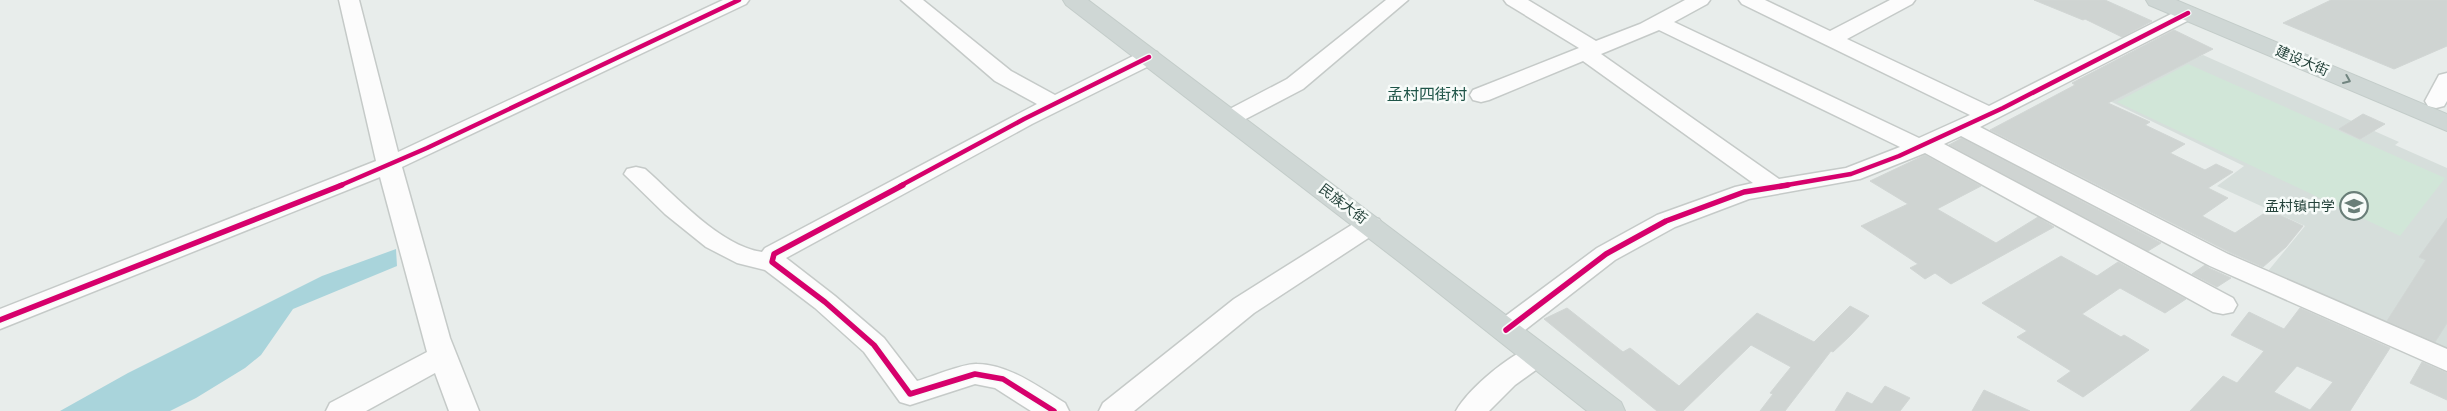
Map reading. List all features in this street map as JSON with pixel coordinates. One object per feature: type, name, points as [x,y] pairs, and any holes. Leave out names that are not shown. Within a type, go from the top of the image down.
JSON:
[{"type":"main road","name":"民族大街","points":[[1074,0],[1370,224],[1609,411]]},
{"type":"main road","name":"建设大街","points":[[2157,0],[2191,7],[2444,95]]},
{"type":"main road","name":"建设大街","points":[[2191,7],[2447,123]]},
{"type":"street","points":[[349,0],[399,205],[443,356],[464,411]]},
{"type":"street","points":[[0,320],[389,164],[738,0]]},
{"type":"street","points":[[911,0],[1003,76],[1055,104]]},
{"type":"street","points":[[1230,118],[1295,84],[1398,0]]},
{"type":"street","points":[[1514,0],[1590,51],[1641,91],[1774,187]]},
{"type":"street","points":[[1481,95],[1658,22],[1700,0]]},
{"type":"street","points":[[1749,0],[1989,115]]},
{"type":"street","points":[[1831,39],[1905,0]]},
{"type":"street","points":[[1506,330],[1606,254],[1636,236],[1706,205],[1744,192],[1851,174],[1923,145],[1989,115],[2191,7]]},
{"type":"street","points":[[1658,22],[1923,145],[2223,305]]},
{"type":"street","points":[[772,262],[774,254],[1055,104],[1149,57]]},
{"type":"street","points":[[1962,127],[2219,260],[2447,361]]},
{"type":"street","points":[[636,174],[690,222],[725,247],[748,258],[772,262],[825,302],[874,345],[910,394],[975,374],[1002,379],[1054,411]]},
{"type":"street","points":[[1114,411],[1244,306],[1370,224]]},
{"type":"street","points":[[1471,411],[1505,378],[1537,354]]},
{"type":"street","points":[[341,411],[443,356]]},
{"type":"shaded area","name":"孟村镇中学","points":[[2171,45],[2198,57],[2203,55],[2399,142],[2395,145],[2447,168],[2447,358],[2264,276],[2305,226],[2217,186],[2244,166],[2085,89]]},
{"type":"green space","points":[[2188,64],[2445,178],[2400,236],[2117,102]]},
{"type":"water","points":[[396,249],[397,266],[293,309],[261,355],[245,368],[196,398],[170,411],[60,411],[128,373],[322,276]]},
{"type":"building","points":[[2034,0],[2105,0],[2152,21],[2122,37],[2085,19],[2083,20]]},
{"type":"building","points":[[2331,0],[2447,0],[2447,46],[2394,69],[2283,23]]},
{"type":"building","points":[[2174,30],[2213,49],[2108,103],[2150,122],[2145,125],[2185,144],[2170,153],[2205,170],[2216,164],[2233,172],[2208,188],[2228,198],[2202,216],[2235,233],[2269,210],[2303,226],[2286,247],[2263,267],[2229,252],[1990,130],[2075,85],[2072,83]]},
{"type":"building","points":[[2363,114],[2385,124],[2360,139],[2339,129]]},
{"type":"building","points":[[1962,138],[2161,243],[2148,251],[1949,145]]},
{"type":"building","points":[[1925,155],[1981,186],[1937,209],[1996,243],[2038,217],[2054,227],[1951,284],[1935,273],[1925,279],[1910,268],[1918,264],[1861,226],[1908,204],[1870,181]]},
{"type":"building","points":[[2447,218],[2447,323],[2435,342],[2387,321],[2426,260],[2419,257]]},
{"type":"building","points":[[2061,256],[2097,276],[2118,262],[2186,299],[2165,313],[2120,288],[2082,314],[2121,337],[2124,335],[2149,350],[2083,397],[2057,381],[2071,371],[2017,337],[2027,331],[1982,303]]},
{"type":"building","points":[[2205,265],[2231,278],[2217,287],[2192,274]]},
{"type":"building","points":[[1850,306],[1869,316],[1833,352],[1831,351],[1785,411],[1760,411],[1773,394],[1770,393],[1791,367],[1751,345],[1683,411],[1657,411],[1544,319],[1567,308],[1623,352],[1630,348],[1679,386],[1757,313],[1814,342]]},
{"type":"building","points":[[2300,308],[2390,348],[2350,411],[2190,411],[2223,376],[2237,383],[2264,351],[2231,335],[2249,312],[2284,329]],"holes":[[[2297,366],[2333,382],[2310,410],[2274,392]]]},
{"type":"building","points":[[2422,362],[2447,373],[2447,400],[2410,383]]},
{"type":"building","points":[[1885,386],[1910,398],[1900,411],[1835,411],[1847,392],[1872,404]]},
{"type":"building","points":[[1984,390],[2030,411],[1972,411]]},
{"type":"cycle path","points":[[0,320],[324,192],[427,148],[739,0]]},
{"type":"cycle path","points":[[1506,330],[1606,254],[1666,221],[1744,192],[1851,174],[1899,156],[2003,108],[2188,13]]},
{"type":"cycle path","points":[[1054,411],[1003,379],[975,374],[910,394],[874,345],[825,302],[772,262],[774,254],[1024,119],[1149,57]]},
{"type":"place","name":"孟村镇中学","points":[[2354,206]]},
{"type":"district","name":"孟村四街村","points":[[1427,94]]}]
